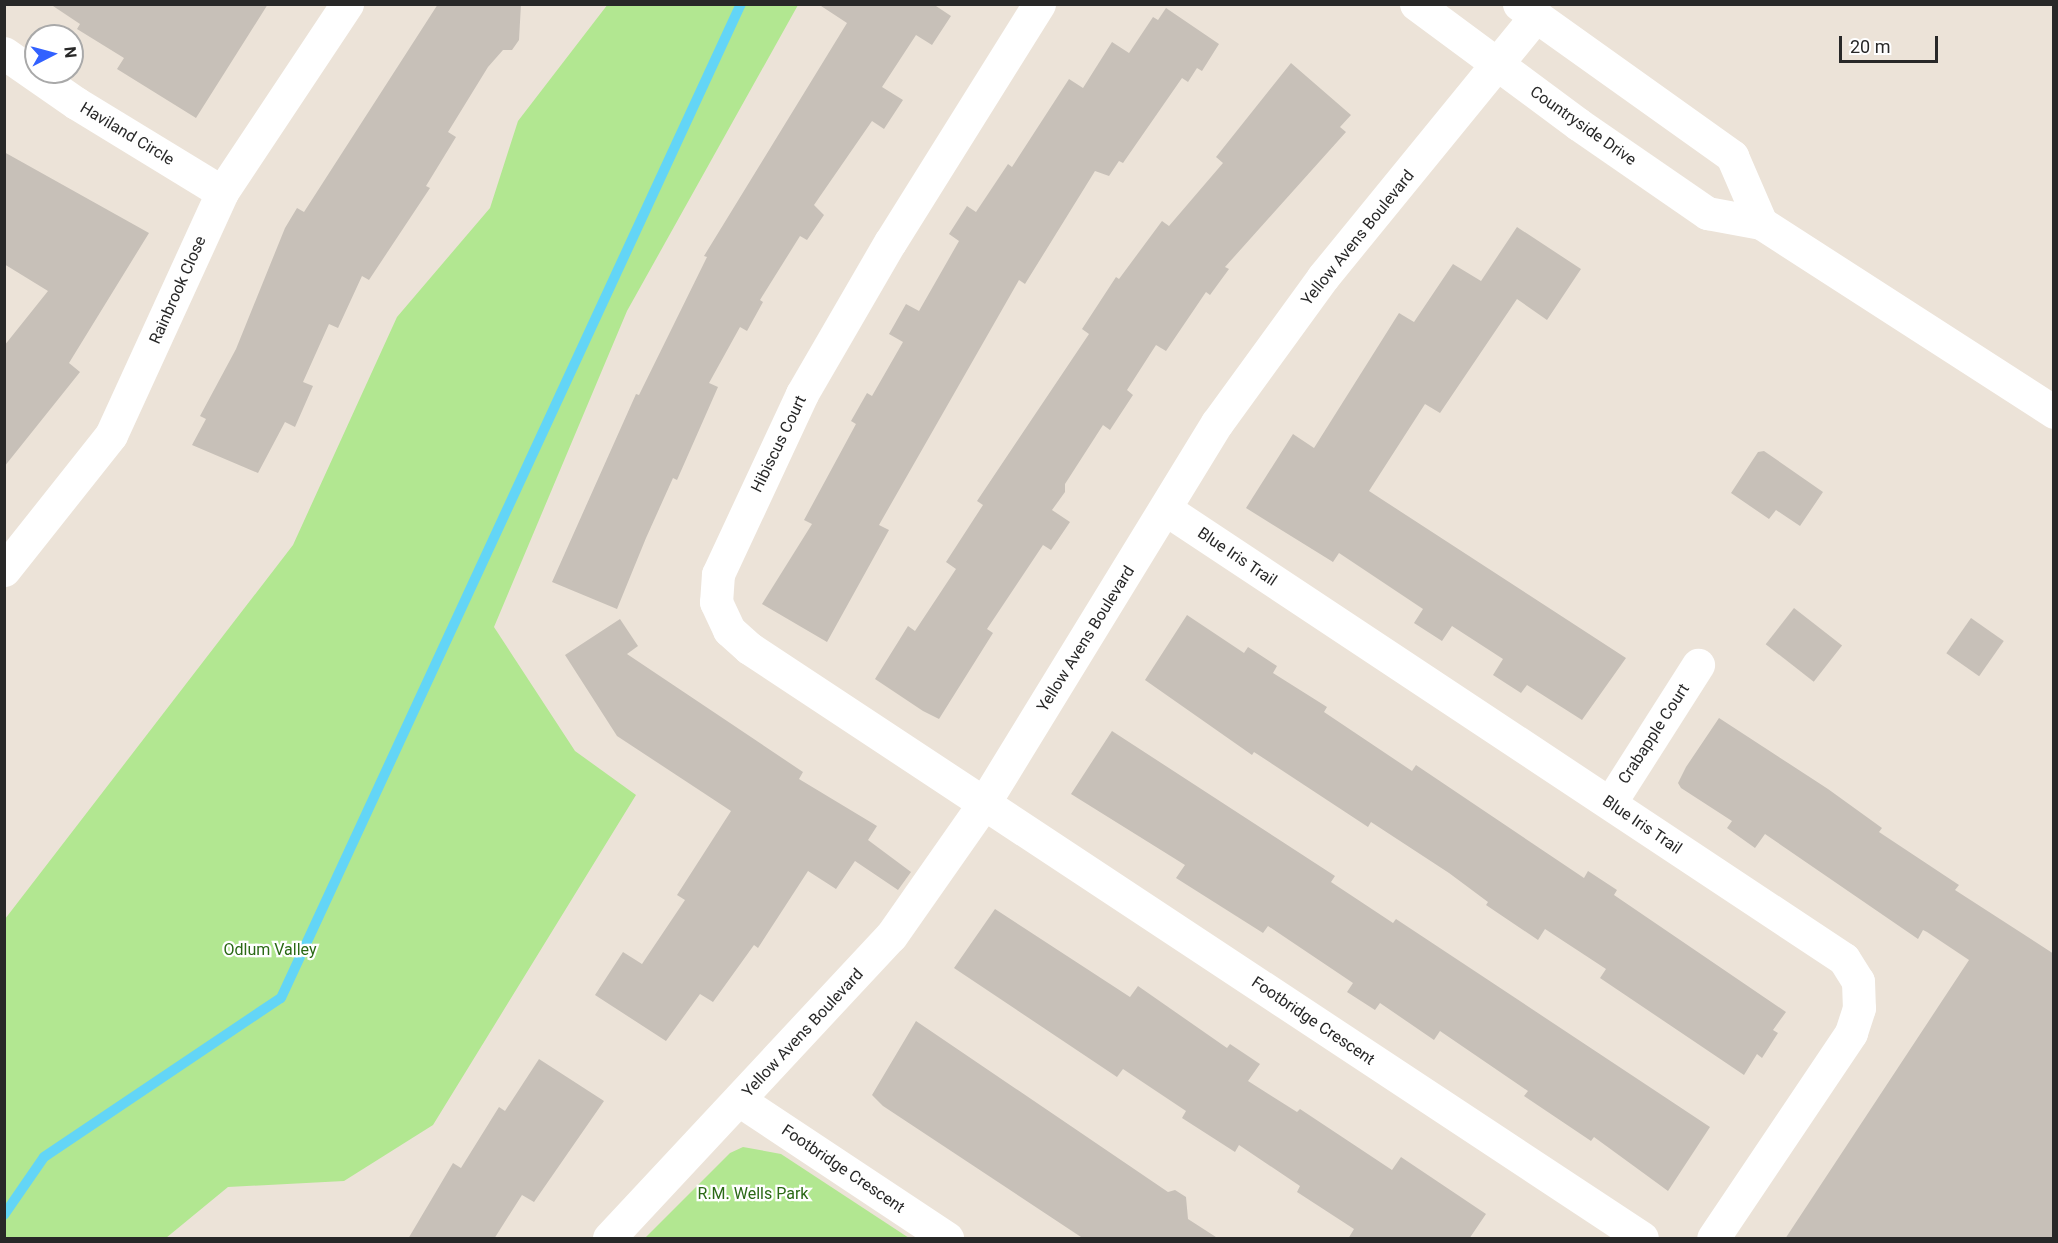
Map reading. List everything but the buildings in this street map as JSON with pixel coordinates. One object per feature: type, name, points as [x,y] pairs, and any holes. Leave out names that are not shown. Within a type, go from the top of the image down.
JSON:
[{"type":"street","name":"Rainbrook Close","points":[[4,570],[111,435],[222,192],[347,4]]},
{"type":"street","name":"Hibiscus Court","points":[[984,803],[749,648],[729,630],[716,602],[722,564],[802,394],[890,242],[1039,4]]},
{"type":"street","name":"Countryside Drive","points":[[1416,4],[1707,213],[1761,223],[2054,412]]},
{"type":"street","name":"Yellow Avens Boulevard","points":[[609,1239],[891,936],[984,803],[1167,510],[1218,423],[1323,277],[1498,65],[1527,11]]},
{"type":"street","points":[[1527,11],[1732,156],[1761,223]]},
{"type":"street","name":"Haviland Circle","points":[[4,52],[76,103],[222,192]]},
{"type":"street","name":"Blue Iris Trail","points":[[1167,510],[1844,959],[1858,981],[1859,1008],[1851,1033],[1713,1239]]},
{"type":"street","name":"Crabapple Court","points":[[1610,803],[1698,665]]},
{"type":"street","name":"Footbridge Crescent","points":[[984,803],[1642,1239]]},
{"type":"street","name":"Footbridge Crescent","points":[[739,1100],[947,1239]]},
{"type":"green space","name":"Odlum Valley","points":[[608,4],[798,5],[627,311],[494,627],[575,751],[636,795],[433,1125],[344,1181],[228,1187],[166,1238],[5,1238],[5,919],[293,545],[397,317],[490,208],[518,121]]},
{"type":"green space","name":"R.M. Wells Park","points":[[743,1147],[781,1154],[909,1238],[645,1238],[730,1153]]},
{"type":"waterway","points":[[4,1215],[44,1157],[281,998],[741,4]]}]
